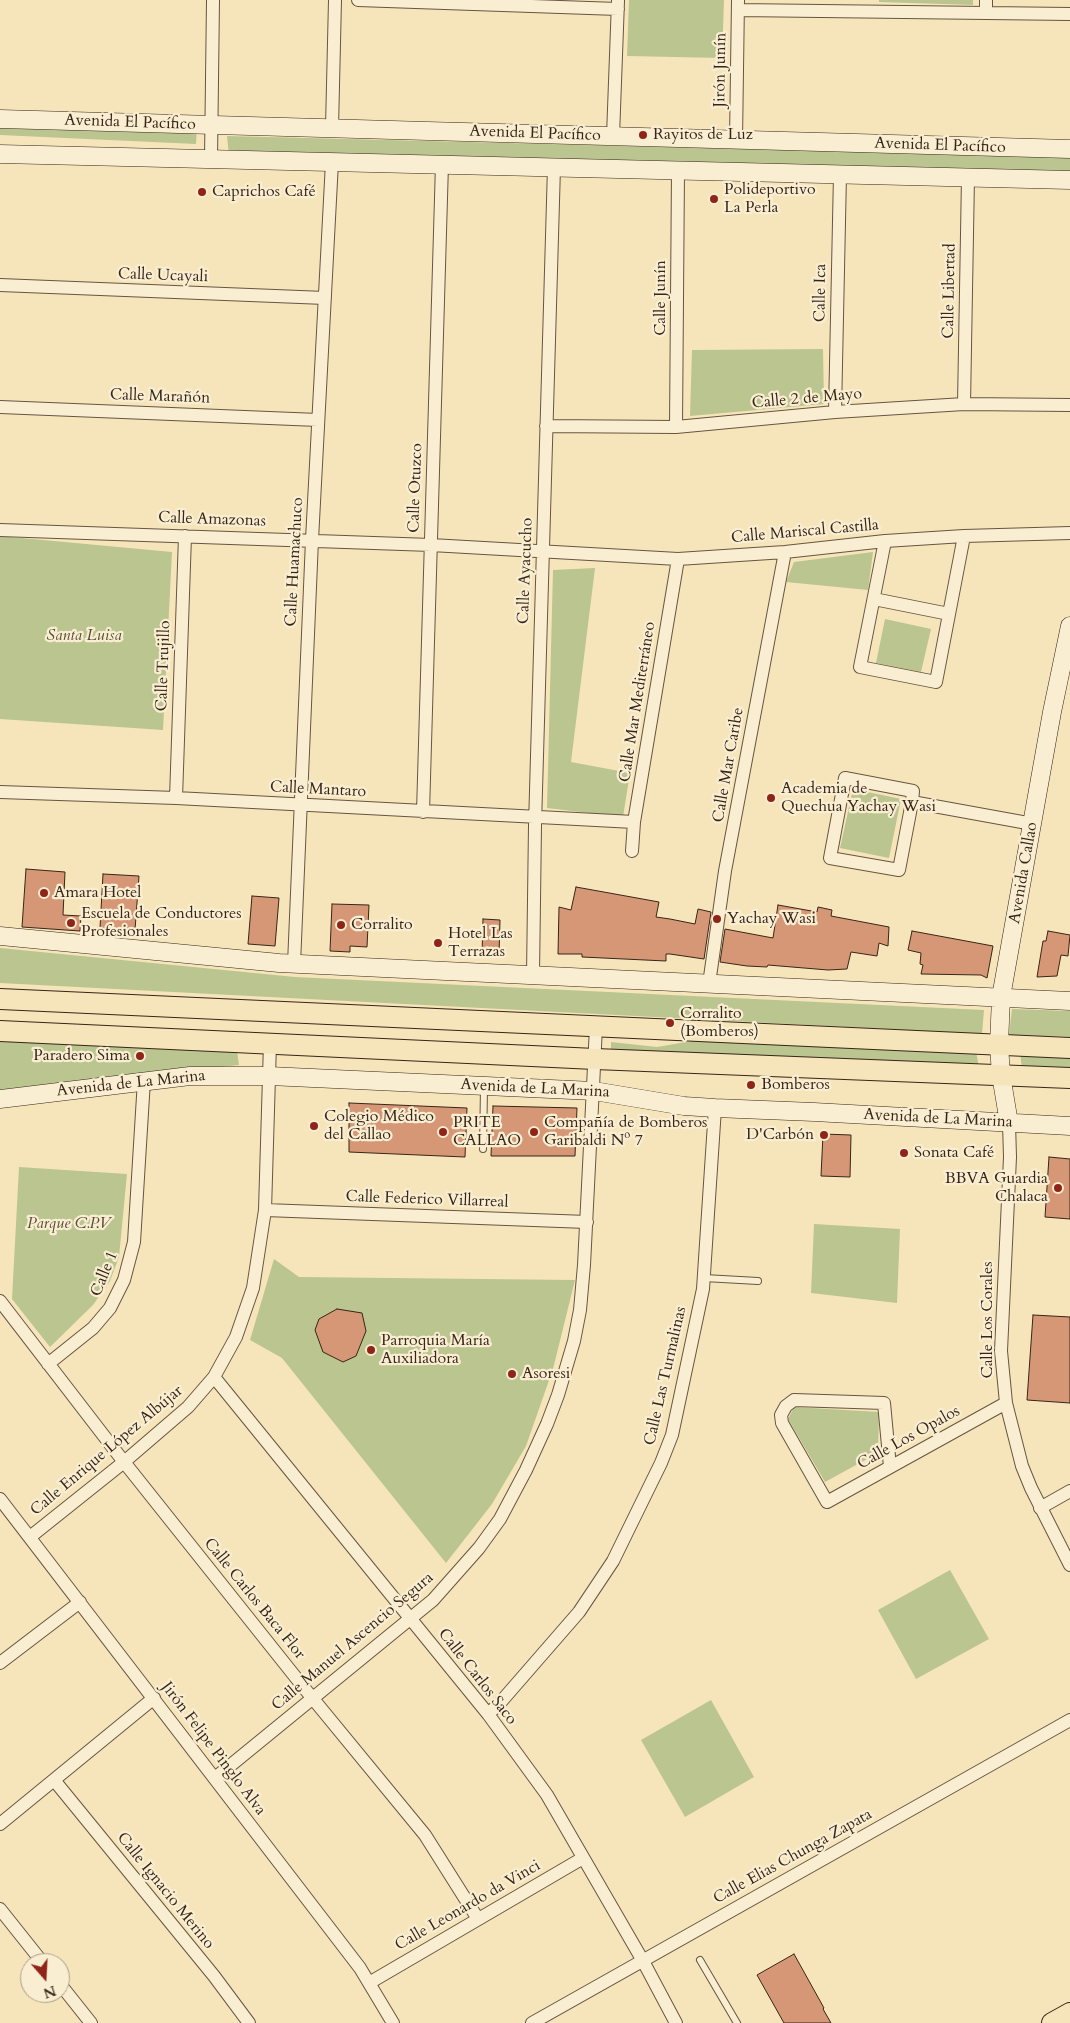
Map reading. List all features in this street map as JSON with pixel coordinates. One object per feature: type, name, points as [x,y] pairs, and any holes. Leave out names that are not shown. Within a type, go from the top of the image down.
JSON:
[{"type":"main road","points":[[0,999],[1070,1048]]},
{"type":"main road","name":"Avenida de La Marina","points":[[0,1031],[595,1059],[1070,1078]]},
{"type":"main road","points":[[1052,2023],[1070,2013]]},
{"type":"street","points":[[211,159],[213,0]]},
{"type":"street","points":[[332,128],[335,0]]},
{"type":"street","points":[[358,0],[618,4],[613,136]]},
{"type":"street","points":[[738,5],[986,6],[1070,14]]},
{"type":"street","name":"Jirón Junín","points":[[736,140],[738,5]]},
{"type":"street","name":"Avenida El Pacífico","points":[[0,119],[1070,149]]},
{"type":"street","name":"Avenida El Pacífico","points":[[0,154],[1070,180]]},
{"type":"street","name":"Calle Huamachuco","points":[[294,964],[312,540],[332,162]]},
{"type":"street","name":"Calle Otuzco","points":[[423,812],[442,164]]},
{"type":"street","name":"Calle Ayacucho","points":[[533,975],[535,817],[554,167]]},
{"type":"street","name":"Calle Junín","points":[[676,427],[678,170]]},
{"type":"street","name":"Calle Ica","points":[[835,412],[840,174]]},
{"type":"street","name":"Calle Libertad","points":[[964,404],[968,177]]},
{"type":"street","name":"Calle Ucayali","points":[[0,286],[325,298]]},
{"type":"street","name":"Calle 2 de Mayo","points":[[546,426],[676,427],[835,412],[964,404],[1070,405]]},
{"type":"street","name":"Calle Marañón","points":[[0,407],[318,420]]},
{"type":"street","name":"Calle Amazonas","points":[[0,530],[312,540],[543,552]]},
{"type":"street","name":"Calle Mariscal Castilla","points":[[543,552],[678,559],[784,552],[885,541],[964,536],[1070,533]]},
{"type":"street","name":"Calle Trujillo","points":[[176,798],[185,536]]},
{"type":"street","points":[[885,541],[860,668],[936,682],[964,536]]},
{"type":"street","name":"Calle Mar Caribe","points":[[709,984],[726,871],[784,552]]},
{"type":"street","name":"Calle Mar Mediterráneo","points":[[632,851],[634,822],[678,559]]},
{"type":"street","points":[[874,599],[949,614]]},
{"type":"street","name":"Avenida Callao","points":[[1009,1123],[1001,1075],[999,1045],[1001,998],[1068,648],[1070,626]]},
{"type":"street","points":[[845,778],[914,791],[912,802],[899,870],[830,858],[845,778]]},
{"type":"street","name":"Calle Mantaro","points":[[0,792],[176,798],[300,806],[634,822]]},
{"type":"street","points":[[912,802],[1033,824]]},
{"type":"street","points":[[0,936],[294,964],[1070,1001]]},
{"type":"street","name":"Calle Manuel Ascencio Segura","points":[[215,1778],[312,1697],[411,1620],[433,1600],[457,1574],[494,1526],[526,1470],[547,1424],[574,1341],[580,1310],[594,1092],[596,1027]]},
{"type":"street","name":"Calle Enrique López Albújar","points":[[30,1537],[124,1462],[188,1407],[214,1377],[236,1337],[253,1288],[266,1210],[270,1043]]},
{"type":"street","name":"Avenida de La Marina","points":[[0,1100],[144,1080],[190,1076],[269,1076],[594,1092],[684,1106],[1070,1126]]},
{"type":"street","name":"Calle 1","points":[[48,1364],[93,1328],[110,1308],[124,1280],[134,1242],[144,1080]]},
{"type":"street","name":"Calle Las Turmalinas","points":[[488,1714],[499,1704],[579,1612],[618,1552],[661,1464],[672,1435],[685,1379],[704,1278],[715,1108]]},
{"type":"street","name":"Calle Los Corales","points":[[1009,1123],[1010,1157],[1001,1351],[1006,1403],[1022,1466],[1040,1508],[1070,1565]]},
{"type":"street","name":"Calle Federico Villarreal","points":[[266,1210],[586,1222]]},
{"type":"street","name":"Calle Carlos Baca Flor","points":[[0,1301],[124,1462],[425,1835],[478,1919]]},
{"type":"street","name":"Calle Carlos Saco","points":[[214,1377],[488,1714],[547,1795],[643,1961],[676,2023]]},
{"type":"street","name":"Calle Los Opalos","points":[[890,1467],[884,1403],[794,1400],[786,1406],[781,1415],[782,1423],[827,1502],[1006,1403]]},
{"type":"street","points":[[1040,1508],[1070,1491]]},
{"type":"street","name":"Jirón Felipe Pinglo Alva","points":[[0,1499],[215,1778],[369,1983],[393,2023]]},
{"type":"street","points":[[0,1663],[80,1602]]},
{"type":"street","points":[[0,1824],[154,1698]]},
{"type":"street","name":"Calle Elias Chunga Zapata","points":[[532,2023],[1070,1720]]},
{"type":"street","name":"Calle Ignacio Merino","points":[[54,1780],[208,1968],[250,2023]]},
{"type":"street","name":"Calle Leonardo da Vinci","points":[[369,1983],[584,1858]]},
{"type":"street","points":[[0,1909],[35,1953]]},
{"type":"street","points":[[70,1997],[91,2023]]},
{"type":"lane","points":[[483,1148],[484,1086]]},
{"type":"lane","points":[[704,1278],[758,1281]]},
{"type":"lane","points":[[700,1960],[737,2023]]},
{"type":"green space","points":[[629,0],[724,0],[722,58],[627,56]]},
{"type":"green space","points":[[879,0],[973,0],[973,5],[879,2]]},
{"type":"green space","points":[[0,120],[197,127],[196,144],[0,135]]},
{"type":"green space","points":[[227,136],[1070,157],[1070,177],[229,156]]},
{"type":"green space","points":[[823,349],[824,404],[690,416],[692,350]]},
{"type":"green space","name":"Santa Luisa","points":[[0,536],[172,552],[163,730],[0,719]]},
{"type":"green space","points":[[873,552],[868,590],[786,582],[794,562]]},
{"type":"green space","points":[[595,568],[571,762],[630,773],[623,817],[547,808],[553,570]]},
{"type":"green space","points":[[885,619],[931,629],[921,672],[876,663]]},
{"type":"green space","points":[[853,789],[901,799],[889,858],[840,848]]},
{"type":"green space","points":[[0,948],[295,977],[984,1010],[982,1034],[0,983]]},
{"type":"green space","points":[[1012,1009],[1070,1011],[1070,1037],[1009,1035]]},
{"type":"green space","points":[[0,1041],[237,1051],[239,1065],[0,1091]]},
{"type":"green space","points":[[692,1041],[976,1051],[979,1068],[611,1052],[611,1042],[657,1047]]},
{"type":"green space","points":[[1020,1052],[1070,1055],[1070,1071],[1022,1069]]},
{"type":"green space","name":"Parque C.P.V","points":[[19,1167],[127,1174],[119,1257],[110,1281],[93,1305],[50,1347],[12,1299]]},
{"type":"green space","points":[[814,1224],[900,1229],[897,1303],[811,1293]]},
{"type":"green space","points":[[274,1259],[299,1277],[575,1280],[553,1369],[526,1446],[492,1504],[446,1563],[282,1358],[250,1340]]},
{"type":"green space","points":[[794,1407],[879,1412],[878,1453],[825,1482],[788,1419]]},
{"type":"green space","points":[[950,1570],[989,1639],[916,1679],[878,1610]]},
{"type":"green space","points":[[711,1700],[754,1777],[685,1817],[641,1740]]},
{"type":"building","name":"Amara Hotel","points":[[26,869],[65,872],[63,915],[81,916],[80,931],[22,927]]},
{"type":"building","points":[[103,874],[139,876],[135,930],[100,928]]},
{"type":"building","points":[[576,887],[659,902],[656,917],[695,924],[698,909],[711,912],[704,959],[670,954],[666,954],[666,961],[582,957],[582,954],[558,954],[559,907],[571,910]]},
{"type":"building","points":[[252,896],[279,898],[275,946],[248,944]]},
{"type":"building","points":[[332,904],[369,905],[367,947],[350,946],[350,952],[330,951]]},
{"type":"building","points":[[778,905],[817,912],[818,907],[832,910],[831,916],[889,927],[888,946],[879,943],[877,956],[851,952],[847,969],[828,970],[768,965],[767,967],[747,966],[720,962],[725,929],[773,938]]},
{"type":"building","points":[[483,919],[500,920],[499,955],[482,955]]},
{"type":"building","points":[[912,931],[993,946],[987,978],[981,975],[921,974],[923,965],[920,964],[921,953],[908,950]]},
{"type":"building","points":[[1048,931],[1070,935],[1068,956],[1061,955],[1057,976],[1037,977],[1043,941],[1046,941]]},
{"type":"building","points":[[349,1103],[467,1108],[465,1157],[349,1152]]},
{"type":"building","name":"Compañía de Bomberos Garibaldi Nº 7","points":[[493,1106],[577,1108],[575,1156],[491,1156]]},
{"type":"building","points":[[823,1134],[851,1135],[850,1177],[821,1176]]},
{"type":"building","name":"BBVA Guardia Chalaca","points":[[1049,1157],[1070,1159],[1070,1219],[1045,1217]]},
{"type":"building","points":[[337,1309],[362,1313],[366,1331],[356,1356],[343,1362],[323,1352],[315,1330],[319,1319]]},
{"type":"building","points":[[1033,1315],[1070,1317],[1070,1403],[1027,1400]]},
{"type":"building","points":[[794,1954],[831,2023],[784,2023],[757,1975]]},
{"type":"place","name":"Rayitos de Luz","points":[[643,135]]},
{"type":"place","name":"Caprichos Café","points":[[202,192]]},
{"type":"place","name":"Polideportivo La Perla","points":[[714,199]]},
{"type":"place","name":"Academia de Quechua Yachay Wasi","points":[[771,798]]},
{"type":"place","name":"Amara Hotel","points":[[44,893]]},
{"type":"place","name":"Yachay Wasi","points":[[717,919]]},
{"type":"place","name":"Escuela de Conductores Profesionales","points":[[71,923]]},
{"type":"place","name":"Corralito","points":[[341,925]]},
{"type":"place","name":"Hotel Las Terrazas","points":[[438,943]]},
{"type":"place","name":"Corralito (Bomberos)","points":[[670,1023]]},
{"type":"place","name":"Paradero Sima","points":[[140,1056]]},
{"type":"place","name":"Bomberos","points":[[751,1085]]},
{"type":"place","name":"Colegio Médico del Callao","points":[[314,1126]]},
{"type":"place","name":"PRITE CALLAO","points":[[443,1132]]},
{"type":"place","name":"Compañía de Bomberos Garibaldi Nº 7","points":[[534,1132]]},
{"type":"place","name":"D'Carbón","points":[[824,1135]]},
{"type":"place","name":"Sonata Café","points":[[904,1153]]},
{"type":"place","name":"BBVA Guardia Chalaca","points":[[1058,1188]]},
{"type":"place","name":"Parroquia María Auxiliadora","points":[[371,1350]]},
{"type":"place","name":"Asoresi","points":[[512,1374]]}]
